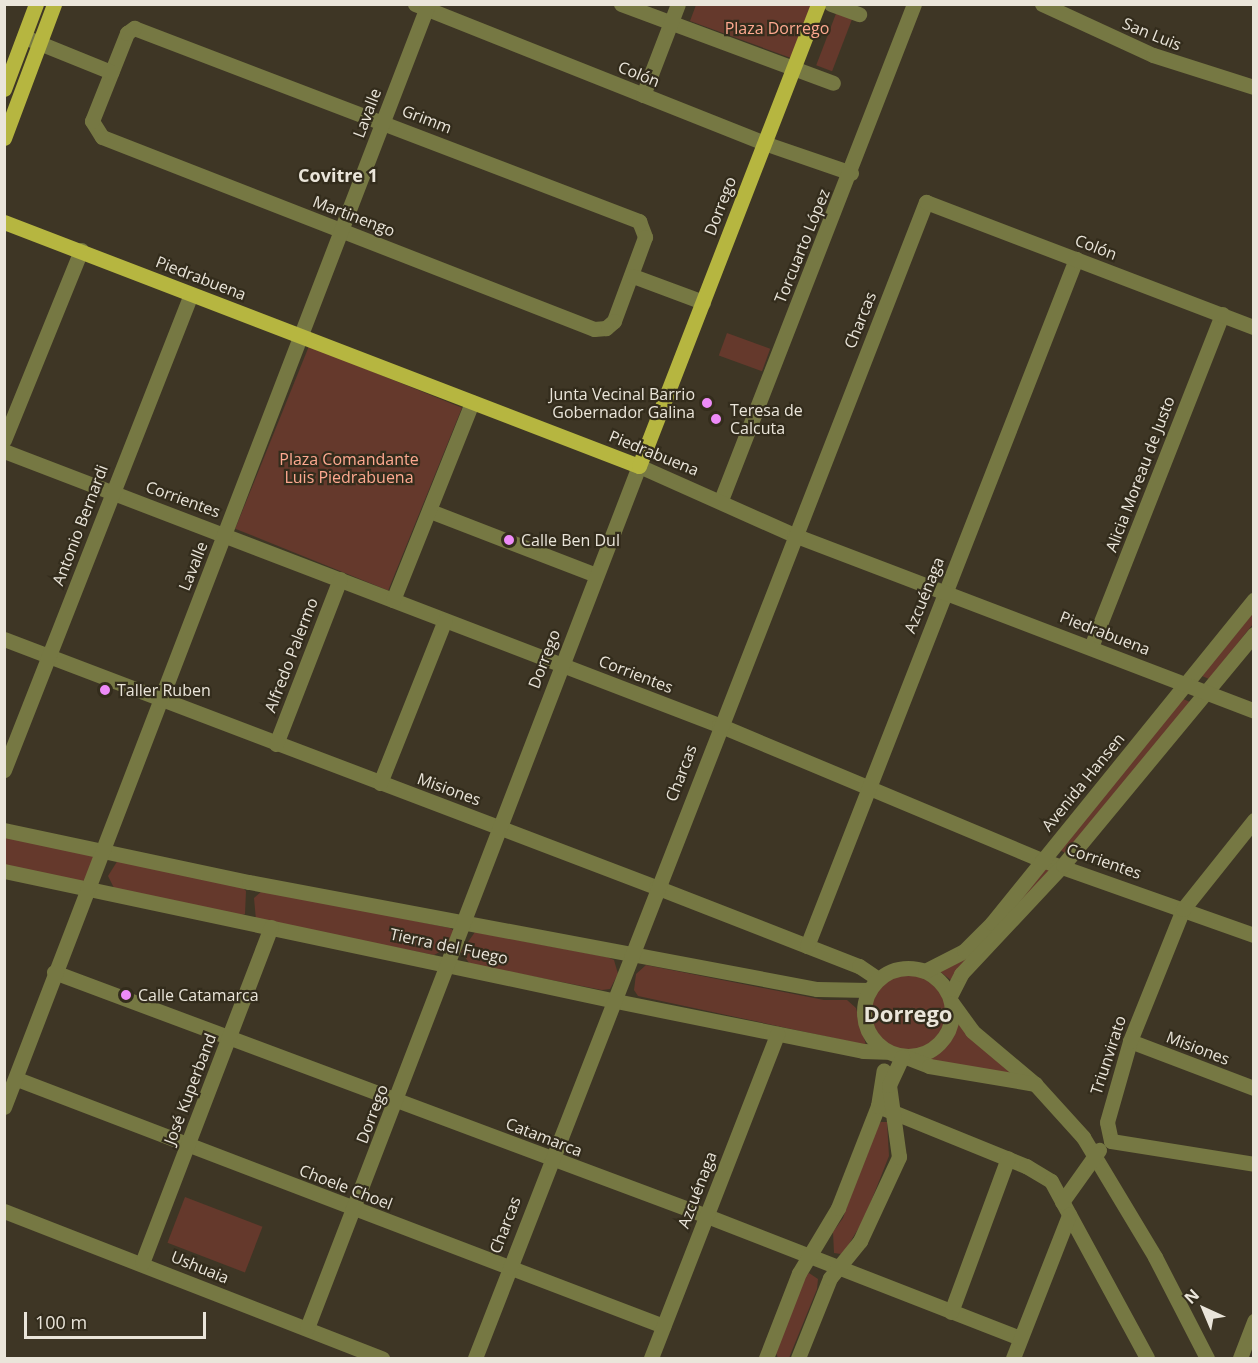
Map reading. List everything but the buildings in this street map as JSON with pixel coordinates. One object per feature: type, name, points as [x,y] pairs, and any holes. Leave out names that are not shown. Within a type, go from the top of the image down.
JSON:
[{"type":"main road","name":"Dorrego","points":[[639,466],[818,4]]},
{"type":"main road","points":[[4,89],[34,5],[53,8],[4,138]]},
{"type":"main road","name":"Piedrabuena","points":[[4,222],[639,466]]},
{"type":"street","points":[[621,4],[833,83]]},
{"type":"street","points":[[643,95],[678,4]]},
{"type":"street","points":[[831,4],[859,14]]},
{"type":"street","name":"Torcuarto López","points":[[721,500],[851,173],[914,4]]},
{"type":"street","name":"San Luis","points":[[1042,4],[1153,55],[1254,87]]},
{"type":"street","name":"Colón","points":[[423,6],[764,143],[851,173]]},
{"type":"street","name":"Lavalle","points":[[4,1107],[17,1079],[54,972],[89,890],[158,700],[342,231],[423,6]]},
{"type":"street","name":"Grimm","points":[[111,72],[127,33],[135,28],[383,121],[639,221],[645,237],[633,276]]},
{"type":"street","points":[[24,38],[111,72]]},
{"type":"street","name":"Martinengo","points":[[111,72],[92,121],[102,137],[342,231],[594,329],[606,328],[614,321],[633,276]]},
{"type":"street","name":"Colón","points":[[926,202],[1254,327]]},
{"type":"street","name":"Charcas","points":[[475,1359],[508,1266],[616,1001],[656,887],[926,202]]},
{"type":"street","points":[[4,440],[81,250]]},
{"type":"street","name":"Azcuénaga","points":[[807,946],[867,785],[1076,259]]},
{"type":"street","points":[[633,276],[703,302]]},
{"type":"street","name":"Antonio Bernardi","points":[[4,770],[111,492],[191,294]]},
{"type":"street","name":"Alicia Moreau de Justo","points":[[1091,647],[1222,315]]},
{"type":"street","points":[[393,600],[472,402]]},
{"type":"street","name":"Corrientes","points":[[4,451],[719,725],[1042,860],[1063,865],[1254,935]]},
{"type":"street","name":"Piedrabuena","points":[[639,466],[721,500],[794,535],[1254,711]]},
{"type":"street","name":"Dorrego","points":[[307,1328],[464,923],[560,665],[639,466]]},
{"type":"street","points":[[430,511],[596,575]]},
{"type":"street","name":"Alfredo Palermo","points":[[276,744],[340,579]]},
{"type":"street","name":"Avenida Hansen","points":[[925,971],[964,951],[992,923],[1253,600]]},
{"type":"street","points":[[380,783],[445,620]]},
{"type":"street","points":[[1207,1359],[1155,1257],[1094,1154],[1069,1118],[1035,1084],[972,1031],[951,999],[936,977],[925,971],[901,968],[874,984],[863,1012],[869,1035],[896,1055],[932,1050],[942,1041],[949,1029],[951,999],[961,974],[1063,865],[1254,634]]},
{"type":"street","name":"Misiones","points":[[4,639],[158,700],[498,827],[859,966],[874,984]]},
{"type":"street","name":"Triunvirato","points":[[1111,1141],[1107,1122],[1130,1041],[1183,909],[1254,820]]},
{"type":"street","name":"Tierra del Fuego","points":[[4,830],[464,923],[817,989],[874,984]]},
{"type":"street","name":"Tierra del Fuego","points":[[4,871],[448,963],[616,1001],[777,1034],[896,1055],[929,1066],[1035,1084]]},
{"type":"street","name":"José Kuperband","points":[[142,1263],[271,927]]},
{"type":"street","name":"Catamarca","points":[[54,972],[707,1216],[808,1258],[1020,1338]]},
{"type":"street","name":"Azcuénaga","points":[[651,1359],[777,1034]]},
{"type":"street","name":"Misiones","points":[[1130,1041],[1254,1088]]},
{"type":"street","points":[[766,1359],[799,1273],[829,1229],[878,1106],[881,1079],[896,1055]]},
{"type":"street","points":[[798,1359],[835,1268],[860,1241],[899,1157],[895,1112],[889,1085],[896,1055]]},
{"type":"street","name":"Choele Choel","points":[[17,1079],[187,1146],[663,1326]]},
{"type":"street","points":[[878,1106],[1044,1174],[1066,1209],[1147,1359]]},
{"type":"street","points":[[1013,1359],[1066,1209],[1094,1154],[1111,1141],[1254,1164]]},
{"type":"street","points":[[951,1312],[1008,1158]]},
{"type":"street","name":"Ushuaia","points":[[4,1211],[142,1263],[382,1359]]},
{"type":"street","points":[[1240,1359],[1254,1322]]},
{"type":"green space","name":"Plaza Dorrego","points":[[696,5],[811,5],[791,58],[690,21]]},
{"type":"green space","points":[[837,11],[853,17],[832,71],[816,65]]},
{"type":"green space","points":[[727,333],[770,349],[762,371],[719,356]]},
{"type":"green space","name":"Plaza Comandante Luis Piedrabuena","points":[[309,346],[462,408],[388,590],[235,529]]},
{"type":"green space","points":[[1253,613],[1253,624],[1209,679],[1202,676]]},
{"type":"green space","points":[[1181,698],[1190,702],[1065,853],[1059,849]]},
{"type":"green space","points":[[5,837],[92,855],[97,859],[87,880],[79,882],[5,865]]},
{"type":"green space","points":[[118,860],[242,887],[246,891],[245,914],[238,916],[114,888],[108,876]]},
{"type":"green space","points":[[1046,867],[1054,869],[952,981],[938,970]]},
{"type":"green space","points":[[263,890],[450,928],[456,932],[449,947],[434,955],[256,920],[254,898]]},
{"type":"green space","points":[[475,932],[607,957],[614,960],[618,974],[610,989],[602,990],[470,964],[461,952]]},
{"type":"green space","points":[[646,965],[824,1000],[847,1000],[856,1008],[866,1045],[638,996],[634,990],[636,974]]},
{"type":"green space","points":[[908,975],[923,978],[935,986],[943,998],[946,1013],[943,1028],[935,1040],[923,1048],[908,1051],[893,1048],[881,1040],[873,1028],[870,1013],[873,998],[881,986],[893,978]]},
{"type":"green space","points":[[956,1016],[1020,1076],[922,1058],[949,1036]]},
{"type":"green space","points":[[881,1122],[887,1122],[889,1156],[864,1219],[846,1249],[841,1254],[834,1253],[833,1232],[843,1218],[874,1128]]},
{"type":"green space","points":[[185,1197],[262,1227],[245,1272],[167,1243]]},
{"type":"green space","points":[[809,1273],[818,1279],[817,1289],[789,1358],[778,1358],[774,1348],[802,1278]]},
{"type":"place","name":"Junta Vecinal Barrio Gobernador Galina","points":[[707,403]]},
{"type":"place","name":"Teresa de Calcuta","points":[[716,419]]},
{"type":"place","name":"Calle Ben Dul","points":[[509,540]]},
{"type":"place","name":"Taller Ruben","points":[[105,690]]},
{"type":"place","name":"Calle Catamarca","points":[[126,995]]},
{"type":"district","name":"Covitre 1","points":[[338,175]]},
{"type":"district","name":"Dorrego","points":[[908,1014]]}]
